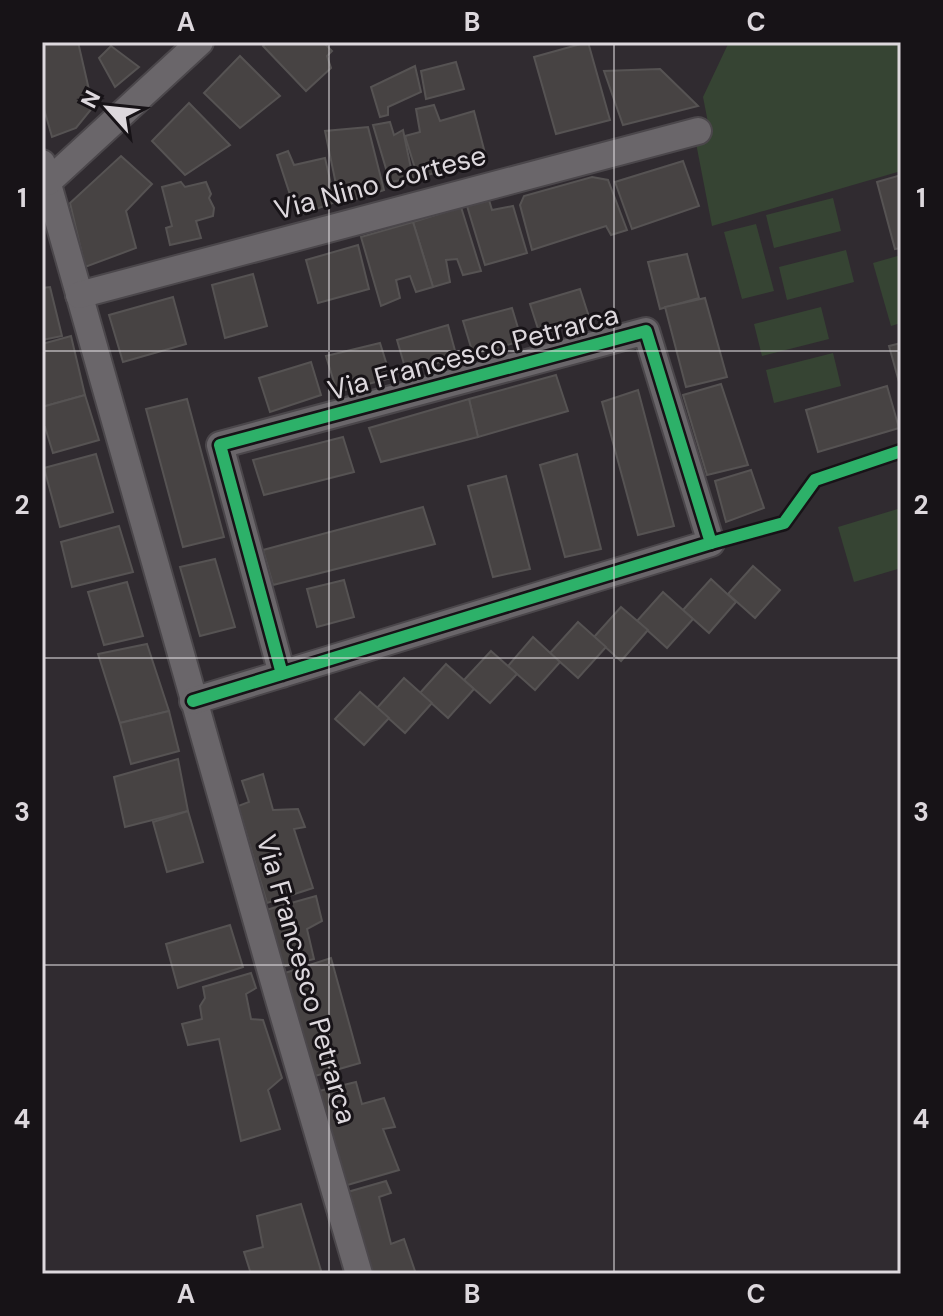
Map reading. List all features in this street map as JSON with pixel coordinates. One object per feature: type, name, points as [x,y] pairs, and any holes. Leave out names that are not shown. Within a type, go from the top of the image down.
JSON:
[{"type":"street","points":[[45,172],[200,42]]},
{"type":"street","name":"Via Nino Cortese","points":[[79,295],[698,131]]},
{"type":"street","name":"Via Francesco Petrarca","points":[[45,172],[193,701],[359,1274]]},
{"type":"street","name":"Via Francesco Petrarca","points":[[193,701],[282,674],[711,543],[646,331],[220,445],[282,674]]},
{"type":"green space","points":[[729,42],[901,42],[901,171],[712,226],[696,143],[711,138],[703,97]]},
{"type":"green space","points":[[833,198],[841,231],[774,248],[766,215]]},
{"type":"green space","points":[[756,224],[774,291],[742,299],[724,232]]},
{"type":"green space","points":[[846,250],[854,282],[787,300],[779,267]]},
{"type":"green space","points":[[901,255],[901,323],[891,326],[873,263]]},
{"type":"green space","points":[[821,307],[829,339],[762,356],[754,324]]},
{"type":"green space","points":[[833,353],[841,386],[774,403],[766,370]]},
{"type":"green space","points":[[901,508],[901,568],[854,582],[838,527]]},
{"type":"building","points":[[42,42],[78,42],[93,107],[76,128],[52,137],[42,102]]},
{"type":"building","points":[[267,42],[323,42],[332,51],[327,56],[331,68],[306,91],[263,46]]},
{"type":"building","points":[[588,42],[610,120],[556,134],[534,57]]},
{"type":"building","points":[[111,46],[139,67],[115,87],[99,58]]},
{"type":"building","points":[[240,56],[280,96],[240,128],[204,93]]},
{"type":"building","points":[[456,62],[464,89],[426,99],[421,71]]},
{"type":"building","points":[[415,66],[421,92],[388,107],[388,115],[380,117],[371,87]]},
{"type":"building","points":[[660,69],[698,106],[623,125],[604,71]]},
{"type":"building","points":[[189,103],[230,145],[185,175],[152,141]]},
{"type":"building","points":[[434,105],[440,121],[474,111],[486,157],[418,178],[405,136],[420,132],[416,109]]},
{"type":"building","points":[[390,122],[394,135],[403,130],[413,178],[390,182],[373,125]]},
{"type":"building","points":[[368,127],[384,190],[340,204],[325,131]]},
{"type":"building","points":[[288,151],[294,165],[325,158],[335,202],[297,216],[277,155]]},
{"type":"building","points":[[121,156],[152,184],[126,211],[136,248],[85,267],[70,203]]},
{"type":"building","points":[[683,161],[699,206],[632,229],[615,182]]},
{"type":"building","points":[[901,175],[901,248],[895,249],[877,182]]},
{"type":"building","points":[[592,177],[608,180],[627,230],[611,235],[606,226],[532,250],[520,205],[524,196]]},
{"type":"building","points":[[181,182],[185,187],[206,182],[214,208],[213,216],[196,221],[201,238],[170,245],[166,228],[172,226],[162,187]]},
{"type":"building","points":[[489,200],[492,210],[513,206],[527,253],[485,265],[467,206]]},
{"type":"building","points":[[461,207],[481,271],[463,275],[457,259],[446,260],[450,282],[433,287],[413,222]]},
{"type":"building","points":[[413,222],[433,287],[416,292],[410,276],[396,280],[400,298],[381,306],[361,237]]},
{"type":"building","points":[[358,245],[369,289],[318,303],[306,260]]},
{"type":"building","points":[[687,254],[699,298],[660,309],[648,262]]},
{"type":"building","points":[[253,274],[267,326],[225,338],[212,285]]},
{"type":"building","points":[[50,287],[62,336],[42,340],[42,288]]},
{"type":"building","points":[[580,289],[590,320],[540,335],[530,304]]},
{"type":"building","points":[[173,297],[186,344],[123,362],[109,315]]},
{"type":"building","points":[[705,298],[727,377],[686,387],[665,307]]},
{"type":"building","points":[[512,308],[522,341],[473,354],[463,321]]},
{"type":"building","points":[[448,325],[457,358],[406,371],[397,340]]},
{"type":"building","points":[[71,336],[85,395],[42,407],[42,344]]},
{"type":"building","points":[[380,343],[391,378],[337,392],[326,356]]},
{"type":"building","points":[[901,343],[901,389],[889,346]]},
{"type":"building","points":[[311,362],[321,395],[270,412],[259,378]]},
{"type":"building","points":[[556,375],[568,411],[478,437],[469,399]]},
{"type":"building","points":[[721,384],[748,465],[707,475],[683,395]]},
{"type":"building","points":[[887,386],[899,428],[818,452],[806,410]]},
{"type":"building","points":[[638,390],[674,526],[638,535],[602,402]]},
{"type":"building","points":[[85,395],[99,440],[53,453],[45,427],[42,427],[42,407]]},
{"type":"building","points":[[187,399],[224,537],[183,547],[146,409]]},
{"type":"building","points":[[469,399],[478,437],[381,462],[369,428]]},
{"type":"building","points":[[343,437],[354,472],[264,495],[253,460]]},
{"type":"building","points":[[96,454],[113,512],[60,527],[44,468]]},
{"type":"building","points":[[577,454],[601,549],[565,557],[540,465]]},
{"type":"building","points":[[751,470],[764,508],[726,522],[715,481]]},
{"type":"building","points":[[506,476],[530,569],[493,577],[468,486]]},
{"type":"building","points":[[423,507],[435,544],[273,585],[263,550]]},
{"type":"building","points":[[119,526],[133,572],[72,587],[61,542]]},
{"type":"building","points":[[215,559],[235,627],[200,636],[180,567]]},
{"type":"building","points":[[753,566],[780,590],[755,618],[728,594]]},
{"type":"building","points":[[711,579],[736,602],[709,633],[683,610]]},
{"type":"building","points":[[344,580],[354,617],[317,627],[307,589]]},
{"type":"building","points":[[127,582],[143,636],[104,645],[88,592]]},
{"type":"building","points":[[663,592],[693,619],[667,648],[637,621]]},
{"type":"building","points":[[621,607],[648,630],[621,661],[594,637]]},
{"type":"building","points":[[578,622],[606,647],[578,678],[550,653]]},
{"type":"building","points":[[533,637],[560,662],[535,690],[508,666]]},
{"type":"building","points":[[147,644],[169,711],[120,723],[98,654]]},
{"type":"building","points":[[491,651],[517,674],[490,703],[464,680]]},
{"type":"building","points":[[446,664],[474,689],[448,718],[420,693]]},
{"type":"building","points":[[404,678],[432,703],[405,733],[377,708]]},
{"type":"building","points":[[360,692],[389,718],[364,745],[335,719]]},
{"type":"building","points":[[169,711],[179,751],[131,764],[120,723]]},
{"type":"building","points":[[178,759],[188,811],[125,827],[114,777]]},
{"type":"building","points":[[263,774],[273,810],[298,809],[305,827],[294,829],[313,888],[267,903],[238,806],[249,802],[242,781]]},
{"type":"building","points":[[188,811],[203,862],[167,872],[153,822]]},
{"type":"building","points":[[316,896],[322,921],[307,929],[314,959],[281,967],[266,910]]},
{"type":"building","points":[[230,925],[243,967],[178,988],[166,944]]},
{"type":"building","points":[[331,958],[360,1063],[315,1076],[285,973]]},
{"type":"building","points":[[251,973],[256,988],[246,994],[251,1019],[263,1020],[282,1078],[268,1090],[280,1129],[241,1141],[219,1039],[188,1045],[182,1024],[202,1019],[200,1006],[205,998],[203,987]]},
{"type":"building","points":[[356,1082],[362,1104],[384,1098],[395,1127],[383,1129],[399,1170],[344,1186],[319,1091]]},
{"type":"building","points":[[386,1181],[391,1193],[379,1197],[391,1244],[404,1239],[416,1274],[367,1274],[344,1193]]},
{"type":"building","points":[[301,1204],[322,1274],[251,1274],[244,1252],[263,1247],[257,1216]]},
{"type":"cycle path","points":[[193,701],[711,543],[646,331],[220,445],[282,674]]},
{"type":"cycle path","points":[[711,543],[784,523],[815,480],[901,451]]}]
